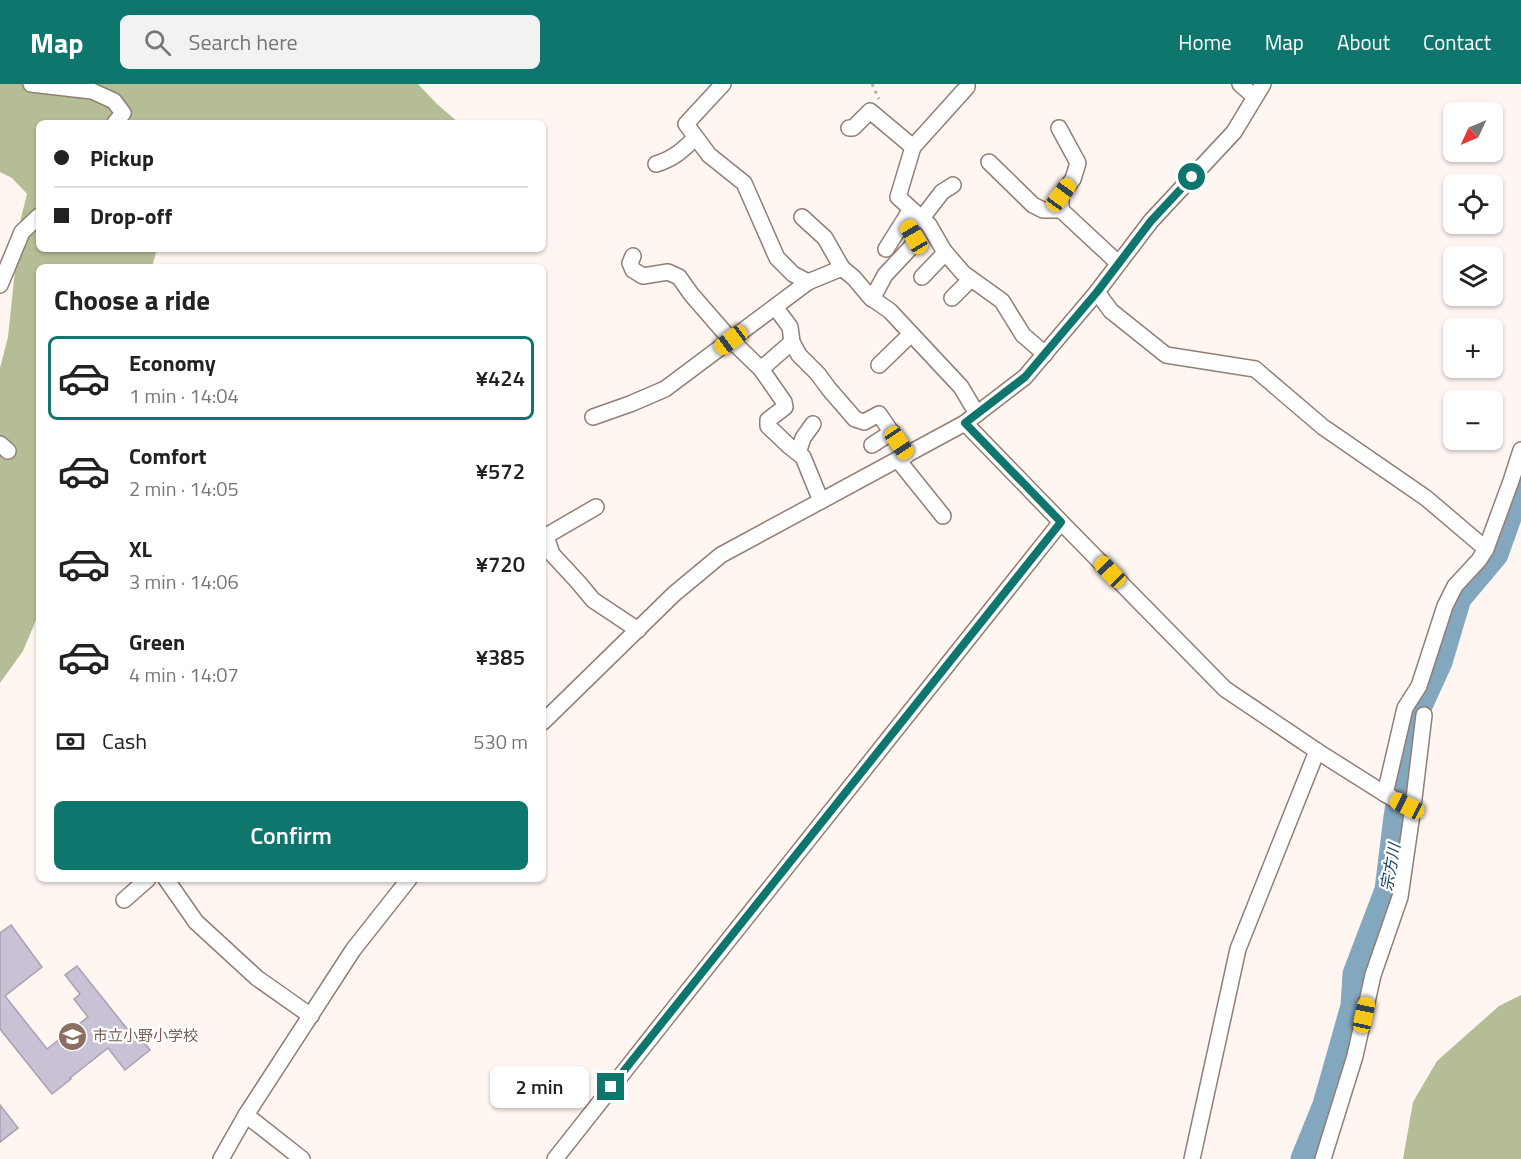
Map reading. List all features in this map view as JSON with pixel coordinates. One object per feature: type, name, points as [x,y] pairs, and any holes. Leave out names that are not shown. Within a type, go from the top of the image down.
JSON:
[{"type":"street","points":[[31,84],[92,91],[114,101],[123,113],[117,120]]},
{"type":"street","points":[[723,84],[686,124],[709,155],[744,183],[777,258],[793,274],[808,282]]},
{"type":"street","points":[[967,84],[967,87],[913,147],[898,196],[913,216],[929,225],[945,253],[963,273],[1002,301],[1023,335],[1046,354]]},
{"type":"street","points":[[546,719],[674,594],[721,555],[971,418],[1025,377],[1097,292],[1151,221],[1234,132],[1259,91],[1240,84]]},
{"type":"street","points":[[849,128],[853,128],[870,111],[913,147]]},
{"type":"street","points":[[1059,128],[1077,163],[1073,179],[1061,195],[1061,210]]},
{"type":"street","points":[[656,164],[669,160],[683,151],[695,138]]},
{"type":"street","points":[[989,162],[1034,205],[1043,210],[1061,210],[1118,263]]},
{"type":"street","points":[[886,249],[913,216],[953,184]]},
{"type":"street","points":[[872,298],[885,275],[913,245],[913,216]]},
{"type":"street","points":[[801,217],[825,238],[842,268],[872,298],[890,311],[961,387],[971,418],[1061,522],[1225,689],[1317,751],[1387,795],[1410,806]]},
{"type":"street","points":[[0,285],[22,232],[36,219]]},
{"type":"street","points":[[922,277],[945,253]]},
{"type":"street","points":[[633,256],[630,262],[633,270],[643,276],[669,272],[679,277],[731,340],[761,369],[785,407],[768,420],[768,426],[803,457],[820,501]]},
{"type":"street","points":[[593,417],[665,389],[808,282],[842,268]]},
{"type":"street","points":[[951,298],[971,279]]},
{"type":"street","points":[[1097,292],[1111,311],[1166,355],[1255,369],[1323,427],[1426,498],[1486,549]]},
{"type":"street","points":[[775,307],[790,327],[792,342],[799,355],[855,419],[864,422],[879,414],[891,432],[902,457],[943,516]]},
{"type":"street","points":[[879,364],[911,334]]},
{"type":"street","points":[[761,369],[792,342]]},
{"type":"street","points":[[798,453],[803,438],[813,424]]},
{"type":"street","points":[[872,445],[891,432]]},
{"type":"street","points":[[1387,795],[1405,708],[1419,686],[1445,606],[1455,586],[1486,549],[1521,450]]},
{"type":"street","points":[[596,507],[546,536],[547,556],[578,582],[593,600],[638,630]]},
{"type":"street","points":[[555,1159],[1061,522]]},
{"type":"street","points":[[1323,1159],[1355,1056],[1373,975],[1400,897],[1410,806],[1424,716]]},
{"type":"street","points":[[1192,1159],[1238,949],[1317,751]]},
{"type":"street","points":[[124,900],[145,882]]},
{"type":"street","points":[[168,882],[196,922],[257,978],[311,1016]]},
{"type":"street","points":[[221,1159],[246,1116],[353,950],[406,882]]},
{"type":"street","points":[[246,1116],[302,1159]]},
{"type":"green space","points":[[0,84],[418,84],[456,120],[36,120],[36,252],[156,252],[153,264],[36,264],[36,620],[23,651],[0,683],[0,368],[8,337],[20,222],[27,194],[12,178],[0,172]]},
{"type":"green space","points":[[1521,995],[1521,1159],[1403,1159],[1413,1102],[1437,1061],[1499,1006]]},
{"type":"building","points":[[11,925],[42,967],[5,996],[47,1049],[88,1017],[74,999],[80,994],[65,975],[77,966],[132,1035],[136,1032],[150,1050],[125,1070],[108,1048],[52,1094],[0,1029],[0,933]]},
{"type":"building","points":[[0,1105],[18,1128],[0,1142]]},
{"type":"waterway","name":"宗方川","points":[[1304,1159],[1326,1105],[1354,1006],[1356,974],[1388,890],[1412,721],[1439,662],[1458,598],[1495,554],[1521,481]]},
{"type":"place","name":"市立小野小学校","points":[[72,1036]]},
{"type":"route","points":[[611,1087],[1061,522],[965,423],[1025,377],[1097,292],[1151,221],[1192,177]]}]
